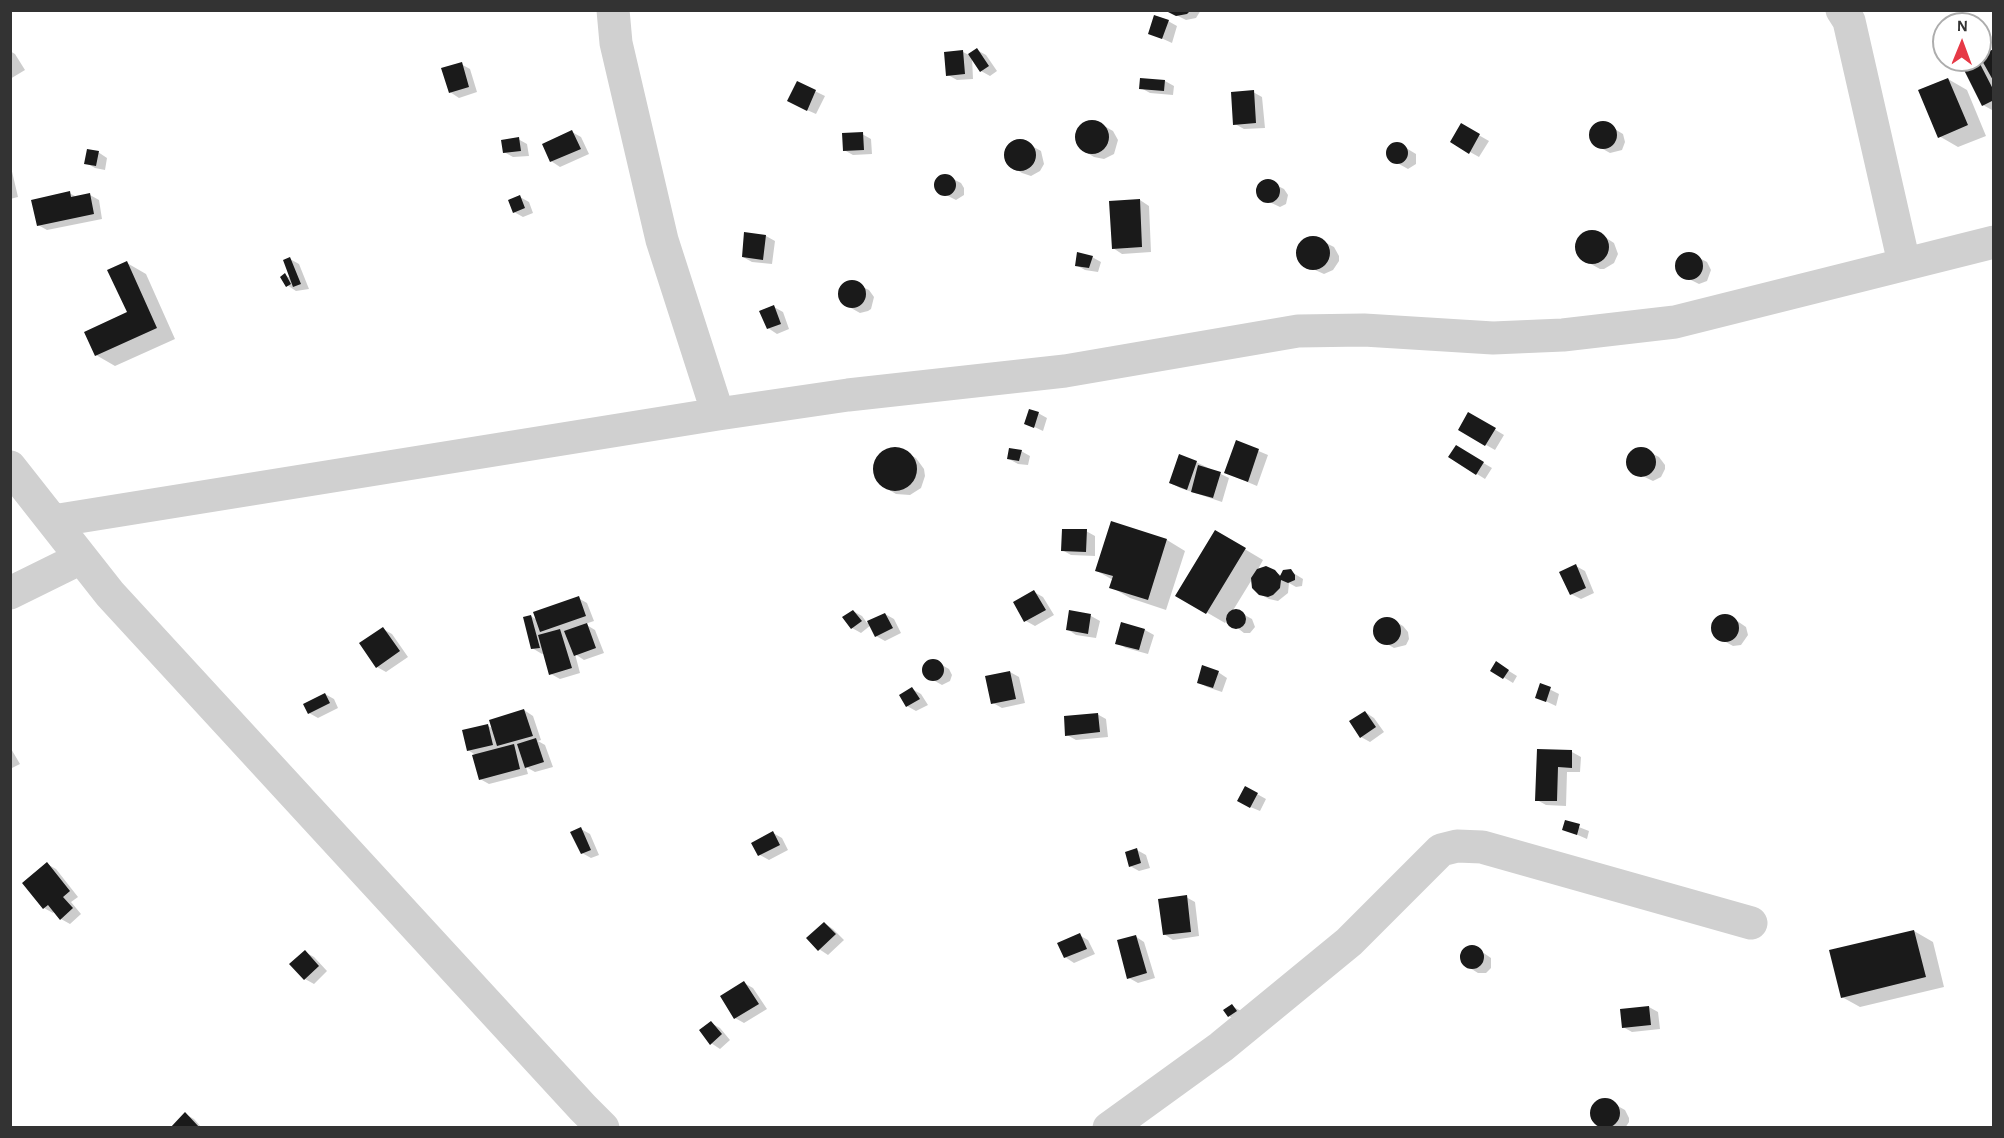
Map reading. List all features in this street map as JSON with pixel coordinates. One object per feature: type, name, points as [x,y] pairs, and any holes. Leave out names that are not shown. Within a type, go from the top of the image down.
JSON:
[{"type":"street","points":[[613,10],[616,43],[662,240],[718,414]]},
{"type":"street","points":[[1842,10],[1849,21],[1904,263]]},
{"type":"street","points":[[52,521],[718,414],[849,395],[1065,370],[1298,332],[1365,330],[1493,338],[1563,335],[1675,322],[1994,242]]},
{"type":"street","points":[[10,466],[110,594],[603,1128]]},
{"type":"street","points":[[10,593],[81,558]]},
{"type":"street","points":[[1109,1128],[1221,1047],[1349,942],[1441,850],[1457,846],[1482,847],[1751,923]]},
{"type":"building","points":[[1164,10],[1191,10],[1187,14],[1176,16]]},
{"type":"building","points":[[1154,15],[1169,20],[1162,39],[1148,34]]},
{"type":"building","points":[[977,48],[989,66],[980,72],[968,54]]},
{"type":"building","points":[[1994,49],[1994,82],[1988,72],[1992,72],[1992,50]]},
{"type":"building","points":[[963,50],[965,74],[946,76],[944,52]]},
{"type":"building","points":[[462,62],[469,87],[449,93],[441,68]]},
{"type":"building","points":[[1965,72],[1984,72],[1994,91],[1994,100],[1982,106]]},
{"type":"building","points":[[1140,78],[1165,80],[1164,91],[1139,89]]},
{"type":"building","points":[[1948,78],[1968,125],[1938,138],[1918,90]]},
{"type":"building","points":[[797,81],[816,90],[807,111],[787,101]]},
{"type":"building","points":[[1254,90],[1256,123],[1233,125],[1231,92]]},
{"type":"building","points":[[1092,120],[1104,125],[1109,137],[1104,149],[1092,154],[1080,149],[1075,137],[1080,125]]},
{"type":"building","points":[[1603,121],[1613,125],[1617,135],[1613,145],[1603,149],[1593,145],[1589,135],[1593,125]]},
{"type":"building","points":[[1461,123],[1480,134],[1469,154],[1450,142]]},
{"type":"building","points":[[572,130],[581,149],[550,162],[542,144]]},
{"type":"building","points":[[863,132],[864,150],[843,151],[842,133]]},
{"type":"building","points":[[519,137],[521,151],[503,153],[501,140]]},
{"type":"building","points":[[1020,139],[1031,144],[1036,155],[1031,166],[1020,171],[1009,166],[1004,155],[1009,144]]},
{"type":"building","points":[[1397,142],[1405,145],[1408,153],[1405,161],[1397,164],[1389,161],[1386,153],[1389,145]]},
{"type":"building","points":[[87,149],[99,151],[96,166],[84,164]]},
{"type":"building","points":[[945,174],[953,177],[956,185],[953,193],[945,196],[937,193],[934,185],[937,177]]},
{"type":"building","points":[[1268,179],[1276,183],[1280,191],[1276,199],[1268,203],[1260,199],[1256,191],[1260,183]]},
{"type":"building","points":[[70,191],[71,197],[90,193],[94,214],[37,226],[31,200]]},
{"type":"building","points":[[520,195],[525,208],[513,213],[508,200]]},
{"type":"building","points":[[1140,199],[1142,247],[1112,249],[1109,201]]},
{"type":"building","points":[[1592,230],[1604,235],[1609,247],[1604,259],[1592,264],[1580,259],[1575,247],[1580,235]]},
{"type":"building","points":[[744,232],[766,235],[763,260],[742,257]]},
{"type":"building","points":[[1313,236],[1325,241],[1330,253],[1325,265],[1313,270],[1301,265],[1296,253],[1301,241]]},
{"type":"building","points":[[1077,252],[1093,256],[1089,268],[1075,266]]},
{"type":"building","points":[[1689,252],[1699,256],[1703,266],[1699,276],[1689,280],[1679,276],[1675,266],[1679,256]]},
{"type":"building","points":[[290,257],[301,284],[293,287],[283,260]]},
{"type":"building","points":[[127,261],[157,328],[95,356],[84,332],[127,312],[107,270]]},
{"type":"building","points":[[285,273],[291,284],[286,287],[280,277]]},
{"type":"building","points":[[852,280],[862,284],[866,294],[862,304],[852,308],[842,304],[838,294],[842,284]]},
{"type":"building","points":[[774,305],[781,324],[767,329],[759,311]]},
{"type":"building","points":[[1029,409],[1039,412],[1034,428],[1024,424]]},
{"type":"building","points":[[1468,412],[1496,428],[1485,446],[1458,430]]},
{"type":"building","points":[[1236,440],[1259,449],[1248,482],[1224,473]]},
{"type":"building","points":[[1456,445],[1484,462],[1476,475],[1448,457]]},
{"type":"building","points":[[895,447],[910,454],[917,469],[910,484],[895,491],[880,484],[873,469],[880,454]]},
{"type":"building","points":[[1641,447],[1652,451],[1656,462],[1652,473],[1641,477],[1630,473],[1626,462],[1630,451]]},
{"type":"building","points":[[1009,448],[1022,450],[1019,461],[1007,459]]},
{"type":"building","points":[[1179,454],[1197,461],[1187,490],[1169,483]]},
{"type":"building","points":[[1198,465],[1221,472],[1213,498],[1191,492]]},
{"type":"building","points":[[1111,521],[1167,539],[1148,600],[1109,588],[1113,576],[1095,571]]},
{"type":"building","points":[[1062,529],[1087,529],[1086,552],[1061,551]]},
{"type":"building","points":[[1215,530],[1246,548],[1206,614],[1175,596]]},
{"type":"building","points":[[1576,564],[1586,588],[1570,595],[1559,572]]},
{"type":"building","points":[[1266,566],[1275,570],[1280,576],[1283,570],[1291,569],[1295,580],[1288,583],[1281,580],[1280,588],[1273,595],[1268,597],[1259,595],[1252,588],[1251,578],[1257,569]]},
{"type":"building","points":[[1034,590],[1046,610],[1024,622],[1013,602]]},
{"type":"building","points":[[579,596],[586,616],[540,632],[533,612]]},
{"type":"building","points":[[1236,609],[1243,612],[1246,619],[1243,626],[1236,629],[1229,626],[1226,619],[1229,612]]},
{"type":"building","points":[[853,610],[862,621],[851,629],[842,617]]},
{"type":"building","points":[[1069,610],[1091,614],[1088,634],[1066,630]]},
{"type":"building","points":[[885,613],[893,628],[875,637],[867,621]]},
{"type":"building","points":[[1725,614],[1735,618],[1739,628],[1735,638],[1725,642],[1715,638],[1711,628],[1715,618]]},
{"type":"building","points":[[531,615],[540,648],[531,649],[523,617]]},
{"type":"building","points":[[1387,617],[1397,621],[1401,631],[1397,641],[1387,645],[1377,641],[1373,631],[1377,621]]},
{"type":"building","points":[[1121,622],[1145,629],[1139,650],[1115,644]]},
{"type":"building","points":[[587,623],[596,648],[574,656],[564,631]]},
{"type":"building","points":[[383,627],[400,651],[376,668],[359,643]]},
{"type":"building","points":[[560,629],[572,668],[549,675],[538,635]]},
{"type":"building","points":[[933,659],[941,662],[944,670],[941,678],[933,681],[925,678],[922,670],[925,662]]},
{"type":"building","points":[[1496,661],[1509,670],[1503,679],[1490,671]]},
{"type":"building","points":[[1202,665],[1219,671],[1213,688],[1197,683]]},
{"type":"building","points":[[1010,671],[1016,699],[991,704],[985,676]]},
{"type":"building","points":[[1540,683],[1551,687],[1546,702],[1535,698]]},
{"type":"building","points":[[912,687],[920,699],[906,707],[899,695]]},
{"type":"building","points":[[325,693],[330,703],[308,714],[303,704]]},
{"type":"building","points":[[524,709],[533,736],[497,746],[489,720]]},
{"type":"building","points":[[1365,711],[1376,727],[1360,738],[1349,721]]},
{"type":"building","points":[[1098,713],[1100,732],[1065,736],[1064,716]]},
{"type":"building","points":[[488,724],[493,745],[467,751],[462,730]]},
{"type":"building","points":[[536,738],[544,762],[525,768],[517,744]]},
{"type":"building","points":[[514,744],[520,769],[479,780],[472,755]]},
{"type":"building","points":[[1537,749],[1572,750],[1572,768],[1558,767],[1557,801],[1535,801]]},
{"type":"building","points":[[1245,786],[1258,793],[1250,808],[1237,801]]},
{"type":"building","points":[[1565,820],[1580,824],[1577,835],[1562,830]]},
{"type":"building","points":[[581,827],[591,850],[581,854],[570,832]]},
{"type":"building","points":[[773,831],[780,845],[758,856],[751,843]]},
{"type":"building","points":[[1137,848],[1141,863],[1129,867],[1125,852]]},
{"type":"building","points":[[47,862],[70,891],[63,897],[73,908],[60,920],[48,905],[43,909],[22,883]]},
{"type":"building","points":[[1187,895],[1191,932],[1163,935],[1158,899]]},
{"type":"building","points":[[824,922],[836,934],[818,951],[806,938]]},
{"type":"building","points":[[1914,930],[1926,977],[1841,998],[1829,950]]},
{"type":"building","points":[[1080,933],[1087,949],[1064,958],[1057,943]]},
{"type":"building","points":[[1136,935],[1147,973],[1127,979],[1117,940]]},
{"type":"building","points":[[1472,945],[1481,948],[1484,957],[1481,966],[1472,969],[1463,966],[1460,957],[1463,948]]},
{"type":"building","points":[[305,950],[319,966],[304,980],[289,964]]},
{"type":"building","points":[[744,981],[759,1004],[734,1019],[720,996]]},
{"type":"building","points":[[1232,1004],[1237,1011],[1228,1017],[1223,1010]]},
{"type":"building","points":[[1649,1006],[1651,1025],[1622,1028],[1620,1009]]},
{"type":"building","points":[[711,1021],[722,1034],[710,1045],[699,1030]]},
{"type":"building","points":[[1605,1098],[1616,1102],[1620,1113],[1616,1124],[1605,1128],[1594,1124],[1590,1113],[1594,1102]]},
{"type":"building","points":[[185,1112],[200,1128],[170,1128]]}]
